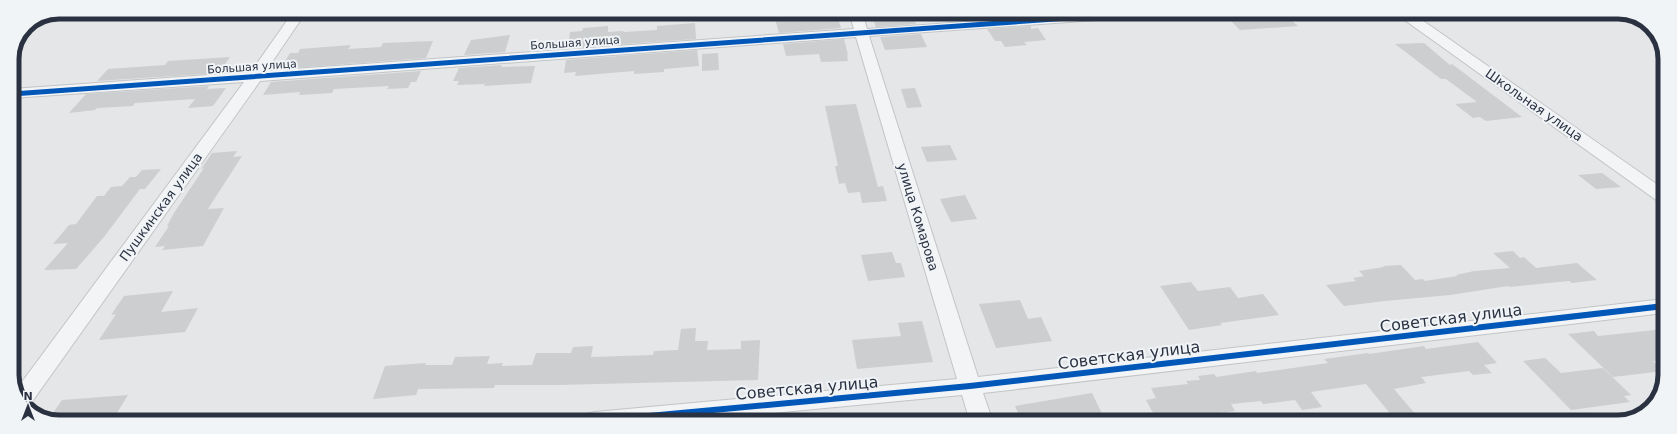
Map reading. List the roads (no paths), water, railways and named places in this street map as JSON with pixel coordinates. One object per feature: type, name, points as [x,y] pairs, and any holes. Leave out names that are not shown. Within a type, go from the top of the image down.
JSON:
[{"type":"street","name":"Пушкинская улица","points":[[25,395],[256,76],[295,19]]},
{"type":"street","name":"улица Комарова","points":[[857,19],[980,415]]},
{"type":"street","name":"Большая улица","points":[[19,93],[1056,19]]},
{"type":"street","name":"Школьная улица","points":[[1412,19],[1658,194]]},
{"type":"street","name":"Советская улица","points":[[660,415],[970,386],[1658,307]]}]
